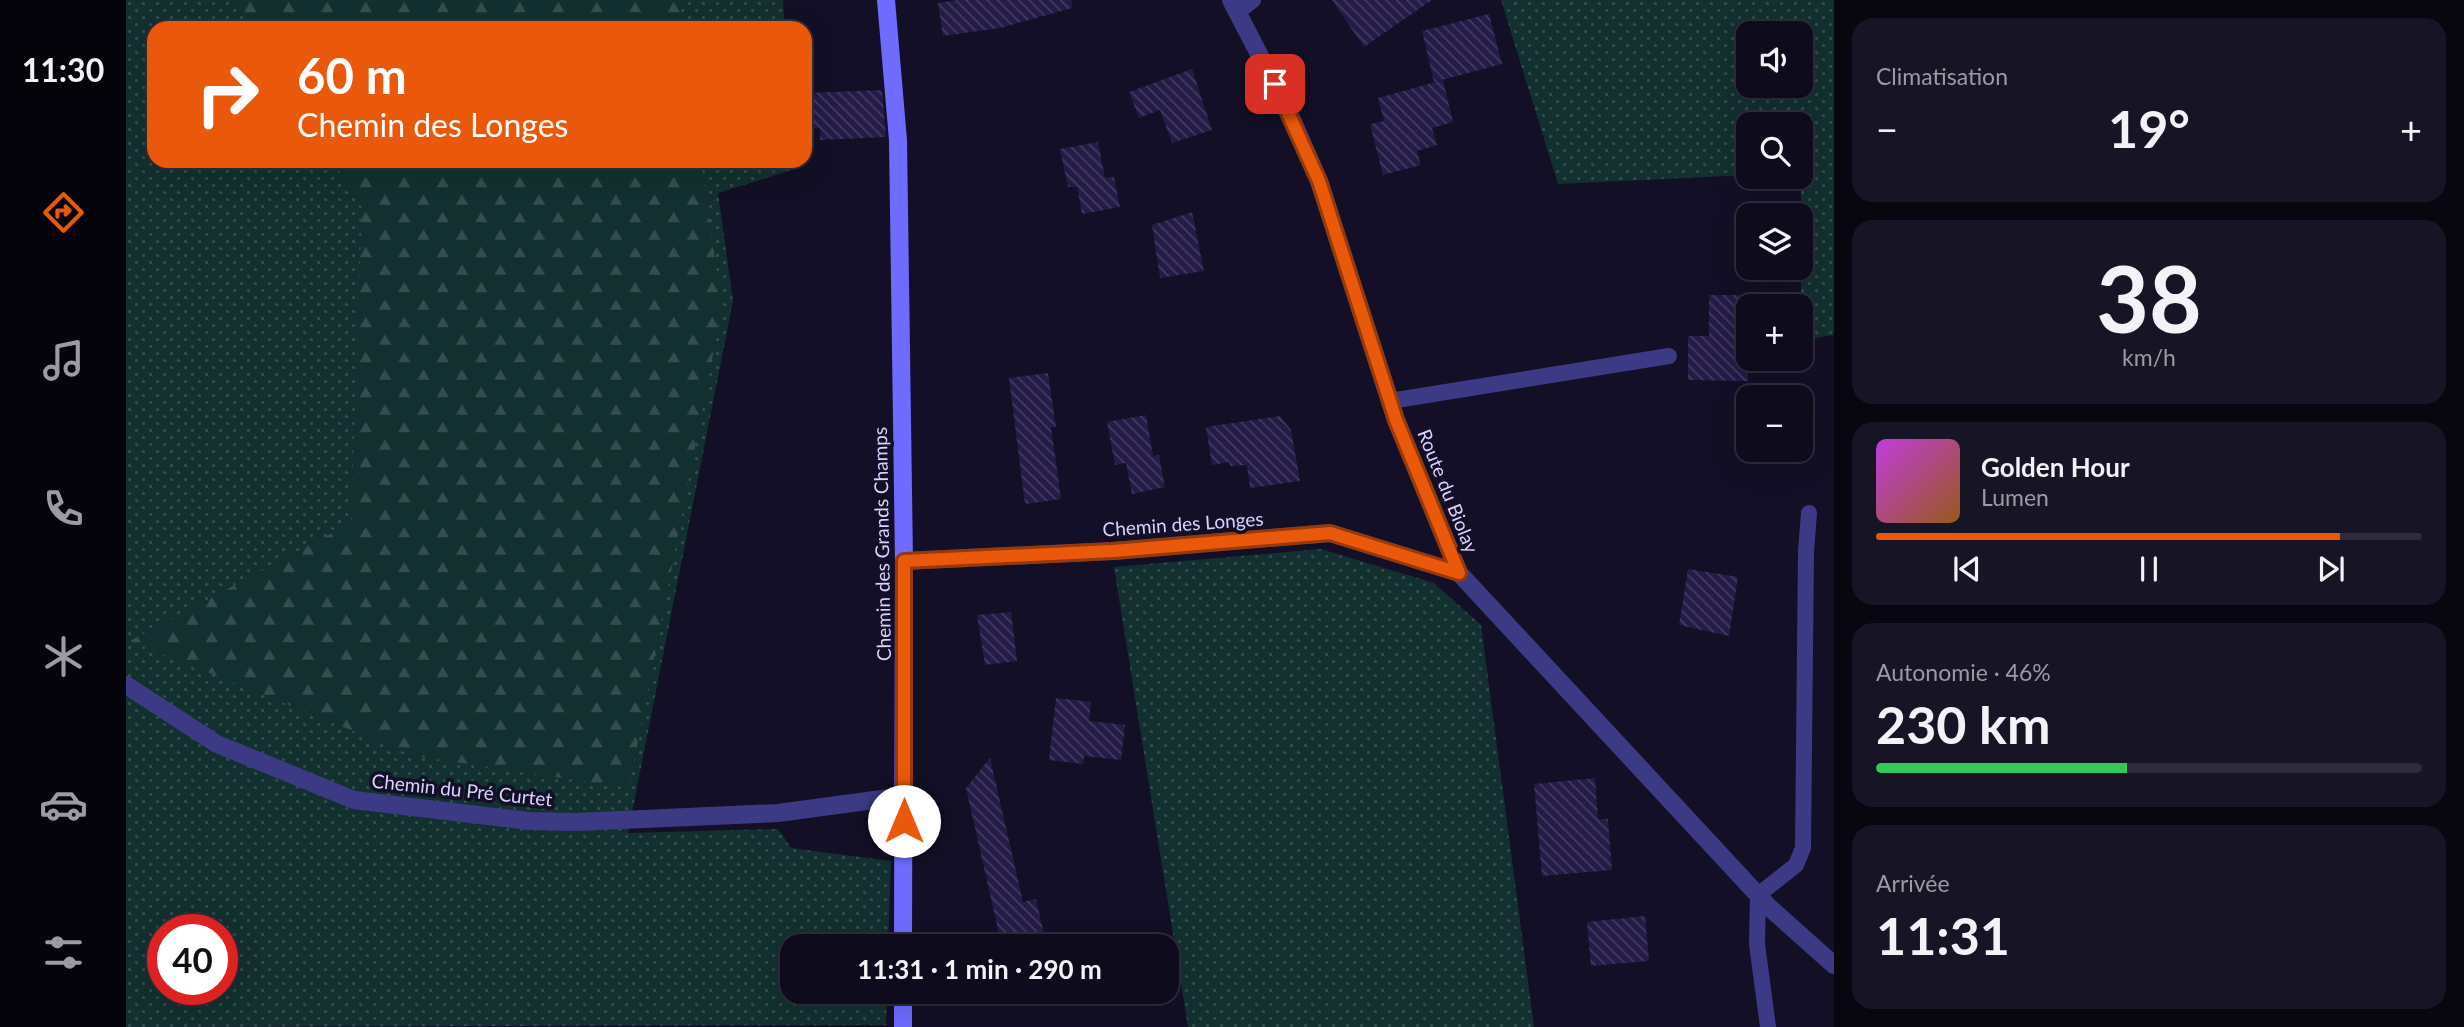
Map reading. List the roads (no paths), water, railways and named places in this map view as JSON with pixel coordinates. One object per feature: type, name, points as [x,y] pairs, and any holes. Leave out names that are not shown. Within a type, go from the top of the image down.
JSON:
[{"type":"street","name":"Chemin des Grands Champs","points":[[886,0],[898,140],[904,561],[903,934]]},
{"type":"street","name":"Route du Biolay","points":[[1235,6],[1287,108],[1319,181],[1390,401],[1459,573],[1758,895],[1834,965]]},
{"type":"street","name":"Chemin des Longes","points":[[904,561],[1113,551],[1330,533],[1459,573]]},
{"type":"street","name":"Chemin du Pré Curtet","points":[[126,685],[217,744],[354,800],[529,821],[576,822],[778,813],[904,796]]},
{"type":"street","points":[[903,1004],[903,1027]]},
{"type":"lane","points":[[1235,6],[1253,0]]},
{"type":"lane","points":[[1390,401],[1669,356]]},
{"type":"lane","points":[[1768,1027],[1756,944],[1758,895],[1796,865],[1803,848],[1806,551],[1809,513]]}]
